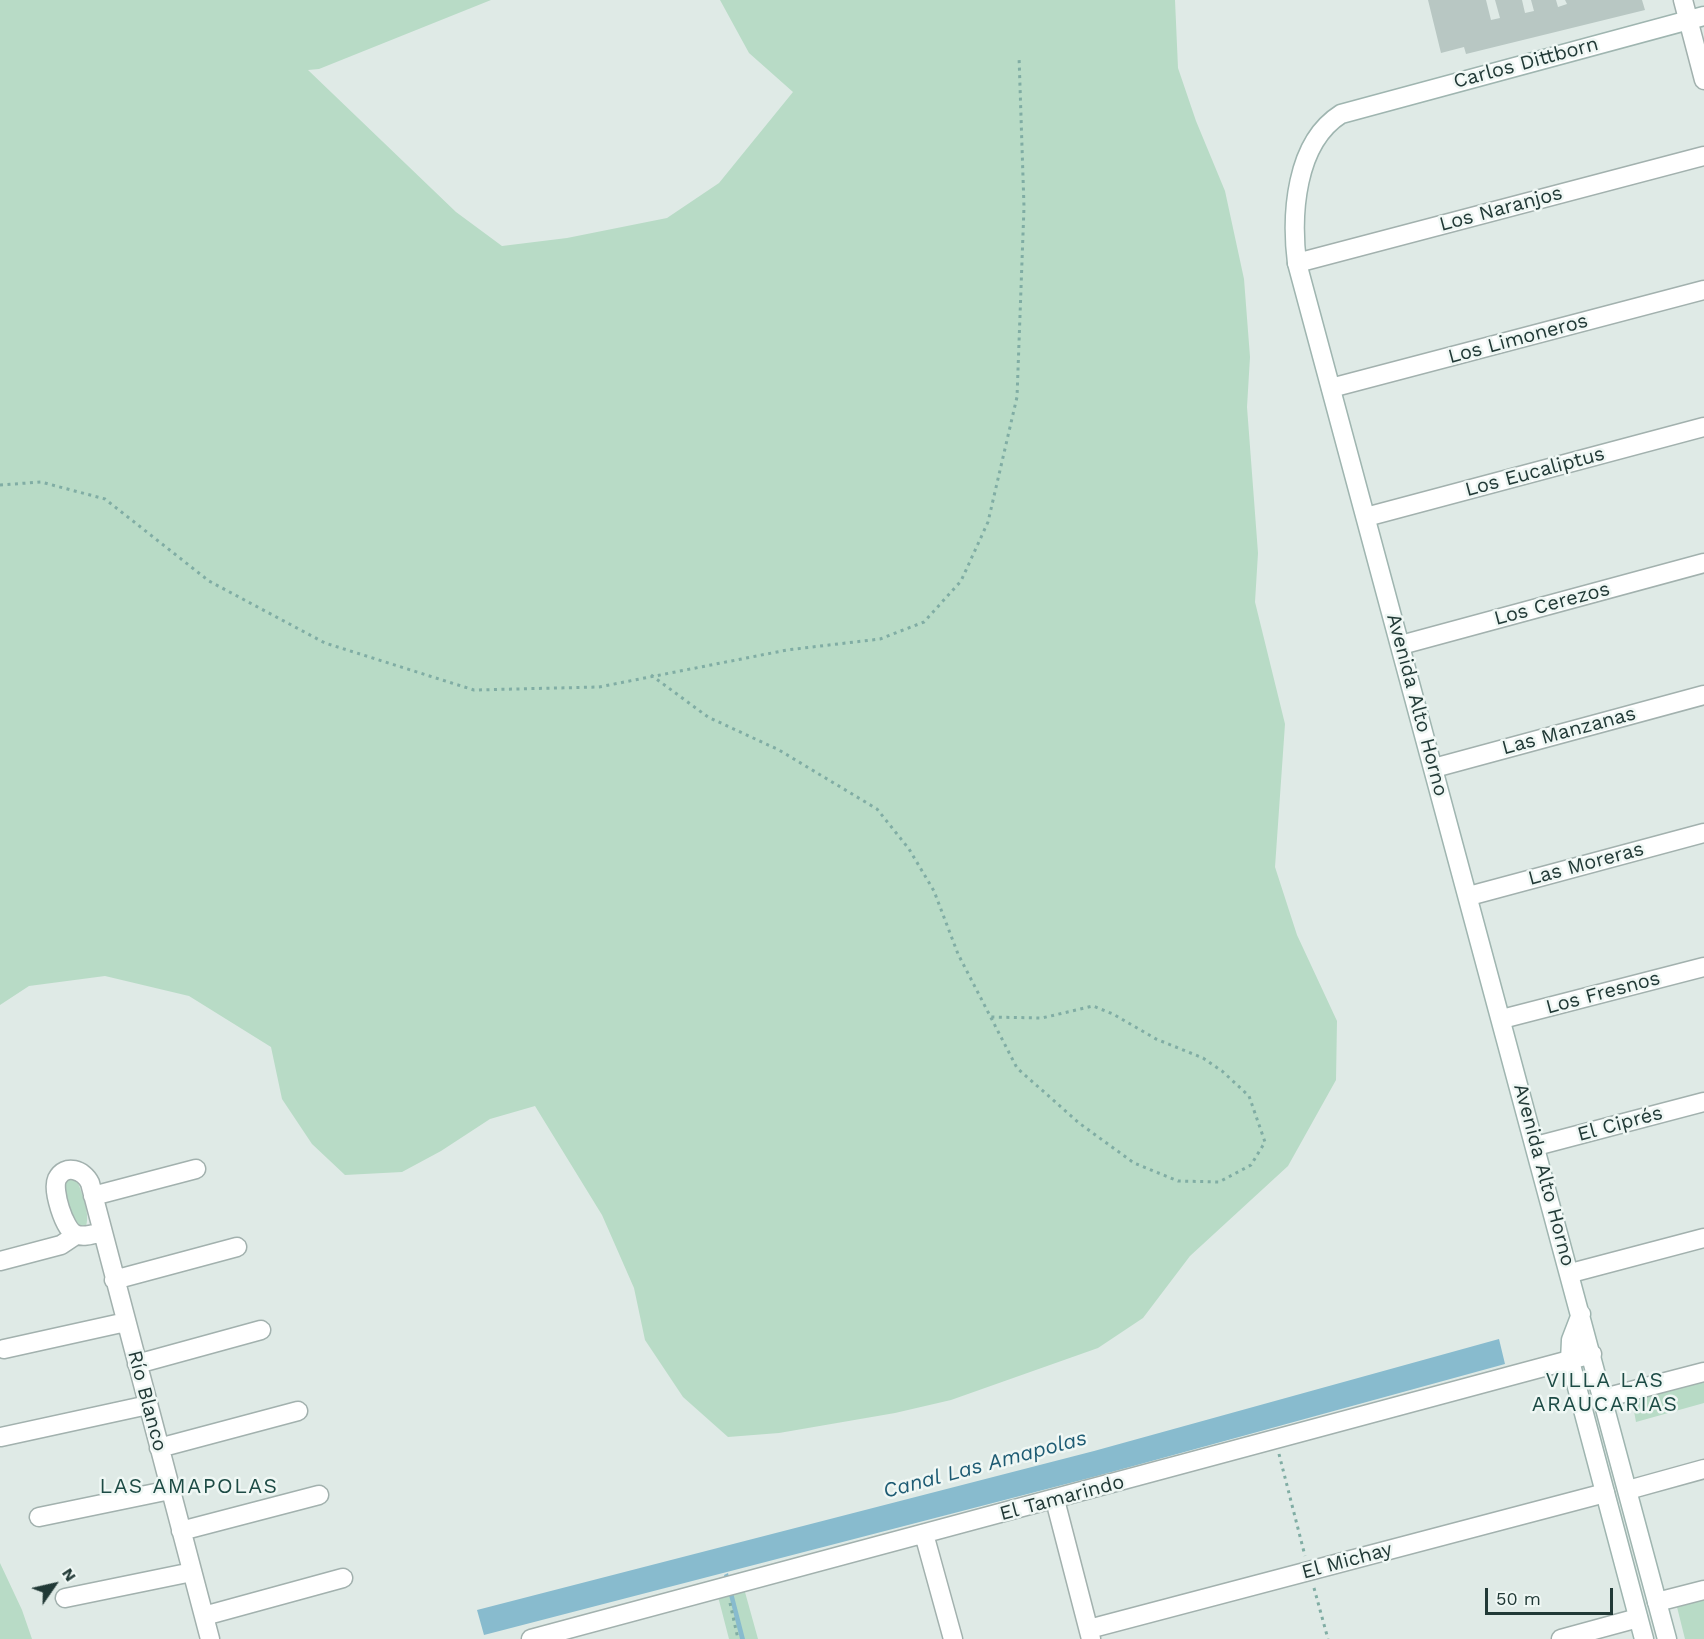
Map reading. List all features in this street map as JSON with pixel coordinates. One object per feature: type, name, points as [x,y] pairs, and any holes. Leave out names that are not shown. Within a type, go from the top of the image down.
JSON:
[{"type":"street","points":[[1683,0],[1696,18],[1704,80]]},
{"type":"street","name":"Carlos Dittborn","points":[[1349,110],[1696,18]]},
{"type":"street","name":"Avenida Alto Horno","points":[[1349,110],[1333,118],[1322,130],[1304,168],[1295,216],[1297,263],[1571,1274],[1667,1639]]},
{"type":"street","name":"Los Naranjos","points":[[1297,263],[1704,156]]},
{"type":"street","name":"Los Limoneros","points":[[1331,388],[1704,290]]},
{"type":"street","name":"Los Eucaliptus","points":[[1366,517],[1704,427]]},
{"type":"street","name":"Los Cerezos","points":[[1401,645],[1704,563]]},
{"type":"street","name":"Las Manzanas","points":[[1434,768],[1704,695]]},
{"type":"street","name":"Las Moreras","points":[[1468,896],[1704,833]]},
{"type":"street","name":"Los Fresnos","points":[[1502,1019],[1704,967]]},
{"type":"street","name":"El Ciprés","points":[[1536,1146],[1704,1102]]},
{"type":"street","points":[[93,1196],[196,1169]]},
{"type":"street","name":"Río Blanco","points":[[76,1234],[69,1230],[64,1222],[56,1192],[58,1178],[68,1170],[81,1172],[88,1178],[210,1639]]},
{"type":"street","points":[[0,1261],[55,1247],[76,1234],[102,1232]]},
{"type":"street","points":[[1571,1274],[1704,1238]]},
{"type":"street","points":[[114,1280],[237,1247]]},
{"type":"street","points":[[1581,1314],[1571,1340],[1570,1361],[1644,1639]]},
{"type":"street","points":[[4,1349],[126,1322]]},
{"type":"street","points":[[137,1364],[261,1330]]},
{"type":"street","name":"El Tamarindo","points":[[531,1639],[1276,1441],[1592,1354]]},
{"type":"street","points":[[1604,1398],[1704,1372]]},
{"type":"street","points":[[1,1437],[148,1405]]},
{"type":"street","points":[[159,1448],[298,1411]]},
{"type":"street","points":[[1628,1490],[1704,1469]]},
{"type":"street","points":[[39,1517],[170,1490]]},
{"type":"street","name":"El Michay","points":[[1090,1634],[1309,1571],[1605,1493]]},
{"type":"street","points":[[181,1531],[319,1495]]},
{"type":"street","points":[[1055,1500],[1090,1634]]},
{"type":"street","points":[[924,1534],[953,1639]]},
{"type":"street","points":[[64,1598],[192,1572]]},
{"type":"street","points":[[204,1616],[343,1578]]},
{"type":"street","points":[[1657,1602],[1704,1590]]},
{"type":"street","points":[[1561,1639],[1638,1618]]},
{"type":"path","points":[[0,485],[41,482],[105,499],[209,581],[325,643],[474,690],[599,687],[787,650],[880,639],[924,622],[961,581],[988,522],[1017,397],[1024,207],[1019,57]]},
{"type":"path","points":[[651,675],[708,717],[779,750],[877,809],[909,849],[934,891],[958,954],[988,1017],[1017,1068],[1079,1123],[1134,1162],[1179,1181],[1219,1182],[1251,1165],[1265,1142],[1250,1096],[1222,1071],[1203,1058],[1156,1039],[1113,1014],[1093,1006],[1042,1018],[988,1017]]},
{"type":"path","points":[[1276,1441],[1328,1639]]},
{"type":"path","points":[[726,1586],[738,1639]]},
{"type":"green space","points":[[0,0],[491,0],[319,69],[308,70],[456,212],[502,246],[567,238],[667,218],[719,183],[793,92],[749,53],[720,0],[1175,0],[1178,68],[1196,121],[1225,191],[1244,279],[1250,357],[1247,407],[1258,553],[1255,602],[1285,724],[1275,867],[1297,935],[1337,1021],[1336,1080],[1288,1166],[1190,1256],[1143,1318],[1098,1348],[951,1400],[895,1413],[779,1433],[728,1437],[683,1397],[645,1340],[634,1288],[602,1215],[535,1106],[490,1119],[441,1151],[402,1172],[345,1175],[312,1144],[282,1099],[271,1047],[189,996],[105,976],[29,986],[0,1005]]},
{"type":"green space","points":[[69,1178],[78,1183],[85,1205],[87,1221],[86,1226],[81,1228],[73,1218],[65,1197]]},
{"type":"green space","points":[[1704,1381],[1704,1403],[1636,1422],[1632,1400]]},
{"type":"green space","points":[[0,1563],[22,1610],[32,1639],[0,1639]]},
{"type":"green space","points":[[740,1574],[758,1639],[729,1639],[714,1581]]},
{"type":"green space","points":[[1704,1600],[1704,1639],[1685,1639],[1677,1607]]},
{"type":"water","points":[[1499,1339],[1505,1364],[1097,1476],[484,1635],[477,1610],[1094,1451]]},
{"type":"water","points":[[728,1573],[745,1639],[740,1639],[724,1575]]},
{"type":"building","points":[[1428,0],[1486,0],[1491,20],[1500,18],[1495,0],[1522,0],[1525,13],[1534,11],[1531,0],[1556,0],[1558,7],[1567,4],[1565,0],[1642,0],[1645,10],[1466,54],[1464,47],[1441,53]]},
{"type":"district","name":"VILLA LAS ARAUCARIAS","points":[[1605,1393]]},
{"type":"district","name":"LAS AMAPOLAS","points":[[189,1487]]},
{"type":"water label","name":"Canal Las Amapolas","points":[[985,1465]]}]
